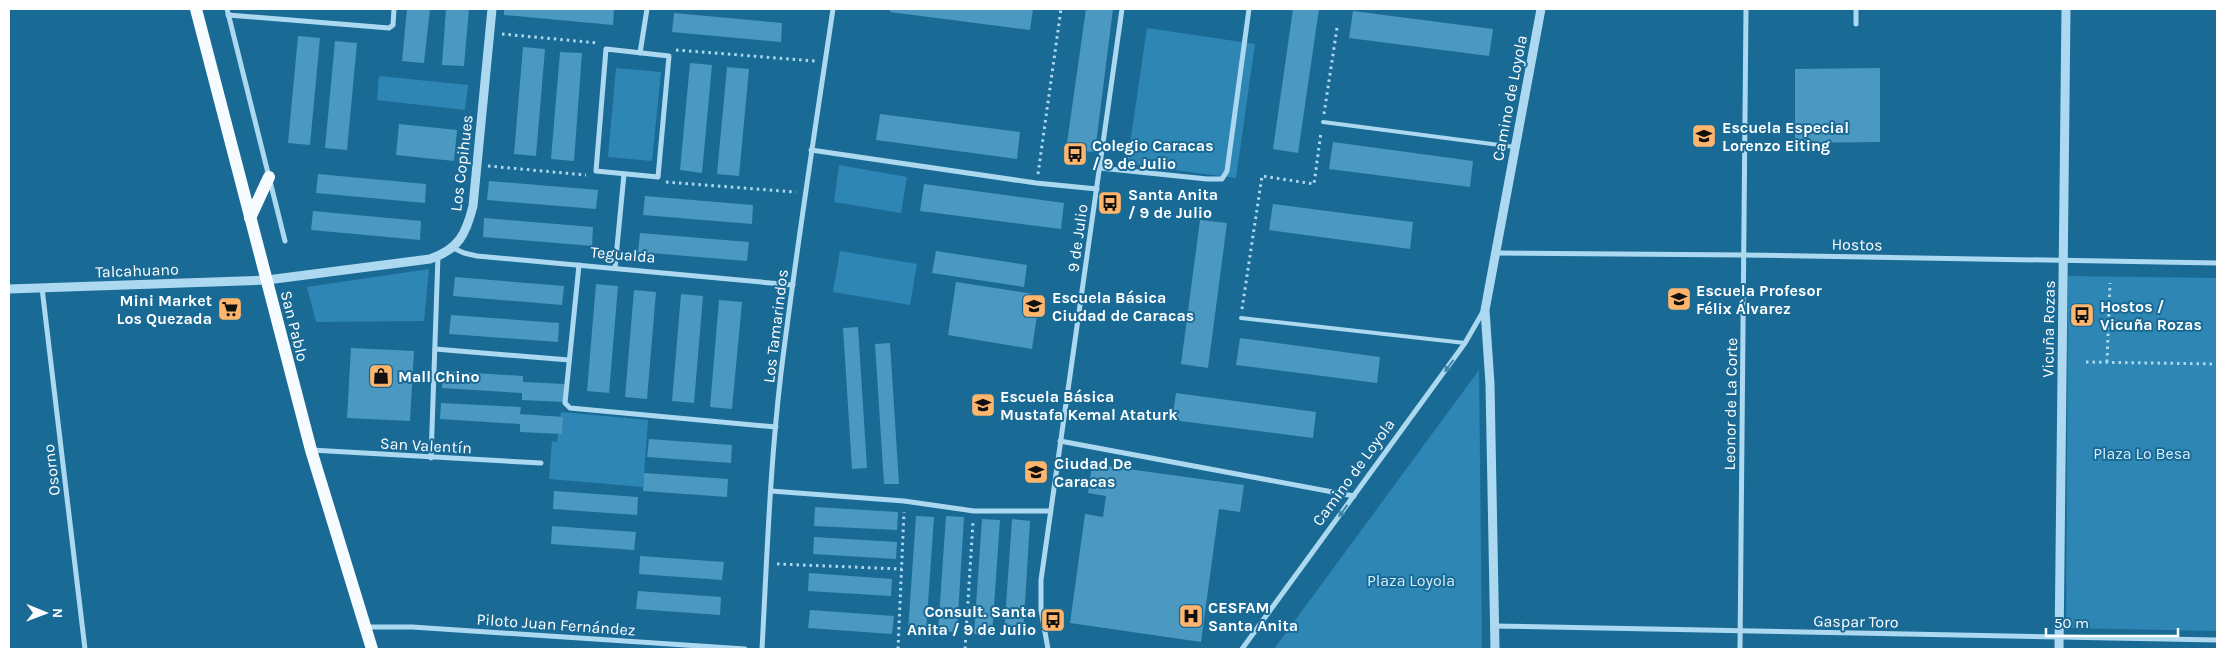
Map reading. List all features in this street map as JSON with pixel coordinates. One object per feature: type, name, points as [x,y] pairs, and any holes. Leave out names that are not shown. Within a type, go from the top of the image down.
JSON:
[{"type":"main road","name":"San Pablo","points":[[196,9],[311,450],[372,649]]},
{"type":"main road","points":[[250,218],[269,177]]},
{"type":"street","points":[[227,9],[285,241]]},
{"type":"street","points":[[228,15],[389,28],[393,25],[394,9]]},
{"type":"street","name":"Los Copihues","points":[[438,256],[453,248],[464,233],[470,216],[477,166],[492,9]]},
{"type":"street","points":[[640,53],[647,9]]},
{"type":"street","name":"Los Tamarindos","points":[[762,649],[776,427],[805,193],[833,9]]},
{"type":"street","name":"9 de Julio","points":[[1048,649],[1042,622],[1040,589],[1122,9]]},
{"type":"street","points":[[1100,168],[1222,179],[1227,171],[1248,9]]},
{"type":"street","name":"Camino de Loyola","points":[[1495,649],[1490,384],[1485,310],[1541,9]]},
{"type":"street","name":"Leonor de La Corte","points":[[1740,649],[1746,9]]},
{"type":"street","points":[[1856,9],[1856,24]]},
{"type":"street","name":"Vicuña Rozas","points":[[2059,649],[2066,9]]},
{"type":"street","points":[[606,49],[640,53],[669,56],[658,176],[596,172],[606,49]]},
{"type":"street","points":[[812,150],[1036,183],[1097,189]]},
{"type":"street","points":[[615,268],[624,174]]},
{"type":"street","name":"Tegualda","points":[[453,248],[477,256],[793,285]]},
{"type":"street","name":"Hostos","points":[[1495,253],[1744,254],[2217,263]]},
{"type":"street","points":[[267,280],[430,259],[438,256],[431,458]]},
{"type":"street","points":[[579,265],[565,403],[570,408],[776,427]]},
{"type":"street","name":"Talcahuano","points":[[9,289],[267,280]]},
{"type":"street","name":"Osorno","points":[[42,288],[84,649]]},
{"type":"street","name":"Camino de Loyola","points":[[1242,649],[1466,343],[1485,310]]},
{"type":"street","points":[[435,350],[569,360]]},
{"type":"street","points":[[1060,441],[1354,496]]},
{"type":"street","name":"San Valentín","points":[[311,450],[541,464]]},
{"type":"street","points":[[771,492],[904,501],[974,511],[1050,511]]},
{"type":"street","name":"Gaspar Toro","points":[[1494,626],[2217,640]]},
{"type":"street","name":"Piloto Juan Fernández","points":[[364,627],[412,627],[745,649]]},
{"type":"lane","points":[[1323,122],[1515,147]]},
{"type":"lane","points":[[1241,318],[1466,343]]},
{"type":"path","points":[[1036,183],[1061,9]]},
{"type":"path","points":[[1241,318],[1262,176],[1314,184],[1337,28]]},
{"type":"path","points":[[489,33],[599,43],[606,49]]},
{"type":"path","points":[[669,56],[674,50],[825,62]]},
{"type":"path","points":[[477,166],[590,175],[596,172]]},
{"type":"path","points":[[658,176],[661,182],[805,193]]},
{"type":"path","points":[[2108,362],[2110,283]]},
{"type":"path","points":[[2086,362],[2217,364]]},
{"type":"path","points":[[898,649],[904,501]]},
{"type":"path","points":[[965,649],[974,511]]},
{"type":"path","points":[[766,564],[902,569]]},
{"type":"green space","points":[[1147,28],[1255,44],[1236,178],[1127,164]]},
{"type":"green space","points":[[616,68],[661,72],[652,161],[608,157]]},
{"type":"green space","points":[[379,76],[468,85],[465,110],[377,100]]},
{"type":"green space","points":[[839,165],[907,177],[901,213],[834,202]]},
{"type":"green space","points":[[840,251],[917,264],[910,305],[833,292]]},
{"type":"green space","points":[[429,269],[424,321],[316,322],[307,287]]},
{"type":"green space","name":"Plaza Lo Besa","points":[[2068,276],[2217,278],[2217,631],[2066,628]]},
{"type":"green space","name":"Plaza Loyola","points":[[1479,370],[1482,649],[1274,649]]},
{"type":"green space","points":[[561,412],[648,420],[643,487],[549,479],[552,441],[557,442]]},
{"type":"building","points":[[407,9],[430,9],[424,63],[402,61]]},
{"type":"building","points":[[446,9],[469,9],[464,66],[442,65]]},
{"type":"building","points":[[504,9],[614,9],[613,25],[504,15]]},
{"type":"building","points":[[890,9],[1033,9],[1030,30],[890,12]]},
{"type":"building","points":[[1086,9],[1113,9],[1095,152],[1066,150]]},
{"type":"building","points":[[1293,9],[1319,9],[1298,153],[1273,149]]},
{"type":"building","points":[[1353,11],[1493,29],[1489,56],[1349,38]]},
{"type":"building","points":[[674,13],[782,23],[781,42],[672,32]]},
{"type":"building","points":[[298,36],[320,38],[310,145],[288,143]]},
{"type":"building","points":[[335,41],[357,43],[347,150],[325,148]]},
{"type":"building","points":[[523,47],[545,49],[536,156],[514,154]]},
{"type":"building","points":[[560,52],[582,53],[574,161],[551,159]]},
{"type":"building","points":[[690,63],[712,65],[702,173],[680,170]]},
{"type":"building","points":[[727,67],[749,69],[739,176],[717,174]]},
{"type":"building","points":[[1880,68],[1880,142],[1795,143],[1795,69]]},
{"type":"building","points":[[880,114],[1020,132],[1017,159],[876,140]]},
{"type":"building","points":[[399,124],[457,130],[454,161],[396,155]]},
{"type":"building","points":[[1333,142],[1473,161],[1470,187],[1329,169]]},
{"type":"building","points":[[318,174],[426,184],[425,203],[316,193]]},
{"type":"building","points":[[489,181],[598,190],[596,209],[487,200]]},
{"type":"building","points":[[924,184],[1064,203],[1061,229],[920,211]]},
{"type":"building","points":[[645,196],[753,205],[752,224],[643,215]]},
{"type":"building","points":[[1273,204],[1413,222],[1410,249],[1269,230]]},
{"type":"building","points":[[313,211],[421,221],[420,240],[311,230]]},
{"type":"building","points":[[484,218],[593,227],[592,246],[483,237]]},
{"type":"building","points":[[1200,220],[1227,223],[1208,368],[1181,364]]},
{"type":"building","points":[[640,233],[749,242],[747,261],[638,252]]},
{"type":"building","points":[[936,251],[1027,265],[1024,287],[932,273]]},
{"type":"building","points":[[455,277],[564,286],[562,305],[453,296]]},
{"type":"building","points":[[956,282],[1040,295],[1032,349],[948,335]]},
{"type":"building","points":[[596,284],[618,286],[609,393],[587,391]]},
{"type":"building","points":[[634,290],[656,292],[647,399],[625,397]]},
{"type":"building","points":[[681,294],[703,296],[694,403],[672,401]]},
{"type":"building","points":[[719,300],[742,302],[732,409],[710,407]]},
{"type":"building","name":"Mini Market Los Quezada","points":[[221,304],[237,305],[243,316],[220,316]]},
{"type":"building","points":[[451,315],[559,323],[558,342],[449,334]]},
{"type":"building","points":[[858,327],[867,468],[852,469],[843,328]]},
{"type":"building","points":[[1240,338],[1380,357],[1377,383],[1236,365]]},
{"type":"building","points":[[890,343],[899,484],[884,484],[875,344]]},
{"type":"building","points":[[351,348],[414,351],[410,421],[347,418]]},
{"type":"building","points":[[443,371],[523,376],[523,382],[565,384],[564,402],[522,400],[522,393],[442,388]]},
{"type":"building","points":[[1176,393],[1316,412],[1313,438],[1172,420]]},
{"type":"building","points":[[441,403],[521,407],[520,414],[563,417],[562,434],[520,432],[520,424],[440,419]]},
{"type":"building","points":[[649,439],[732,445],[731,463],[647,457]]},
{"type":"building","points":[[1092,464],[1244,485],[1240,512],[1219,509],[1201,642],[1070,623],[1085,514],[1103,517],[1106,496],[1088,493]]},
{"type":"building","points":[[644,473],[728,479],[727,497],[643,491]]},
{"type":"building","points":[[554,491],[638,497],[637,515],[553,509]]},
{"type":"building","points":[[815,507],[898,512],[897,530],[814,526]]},
{"type":"building","points":[[916,516],[934,517],[926,632],[908,631]]},
{"type":"building","points":[[946,516],[964,517],[957,632],[938,631]]},
{"type":"building","points":[[982,519],[1000,520],[992,635],[974,634]]},
{"type":"building","points":[[1012,519],[1030,521],[1023,635],[1004,634]]},
{"type":"building","points":[[552,526],[636,532],[634,550],[551,544]]},
{"type":"building","points":[[814,537],[897,542],[896,559],[813,554]]},
{"type":"building","points":[[640,556],[724,562],[722,580],[639,574]]},
{"type":"building","points":[[809,573],[892,579],[891,596],[808,591]]},
{"type":"building","points":[[638,591],[721,597],[720,615],[636,609]]},
{"type":"building","points":[[810,610],[894,616],[892,634],[808,628]]},
{"type":"place","name":"Escuela Especial Lorenzo Eiting","points":[[1704,136]]},
{"type":"place","name":"Colegio Caracas / 9 de Julio","points":[[1075,154]]},
{"type":"place","name":"Santa Anita / 9 de Julio","points":[[1110,203]]},
{"type":"place","name":"Escuela Profesor Félix Álvarez","points":[[1679,299]]},
{"type":"place","name":"Escuela Básica Ciudad de Caracas","points":[[1034,306]]},
{"type":"place","name":"Mini Market Los Quezada","points":[[230,309]]},
{"type":"place","name":"Hostos / Vicuña Rozas","points":[[2082,315]]},
{"type":"place","name":"Mall Chino","points":[[381,376]]},
{"type":"place","name":"Escuela Básica Mustafa Kemal Ataturk","points":[[983,405]]},
{"type":"place","name":"Ciudad De Caracas","points":[[1036,472]]},
{"type":"place","name":"CESFAM Santa Anita","points":[[1191,616]]},
{"type":"place","name":"Consult. Santa Anita / 9 de Julio","points":[[1053,620]]}]
